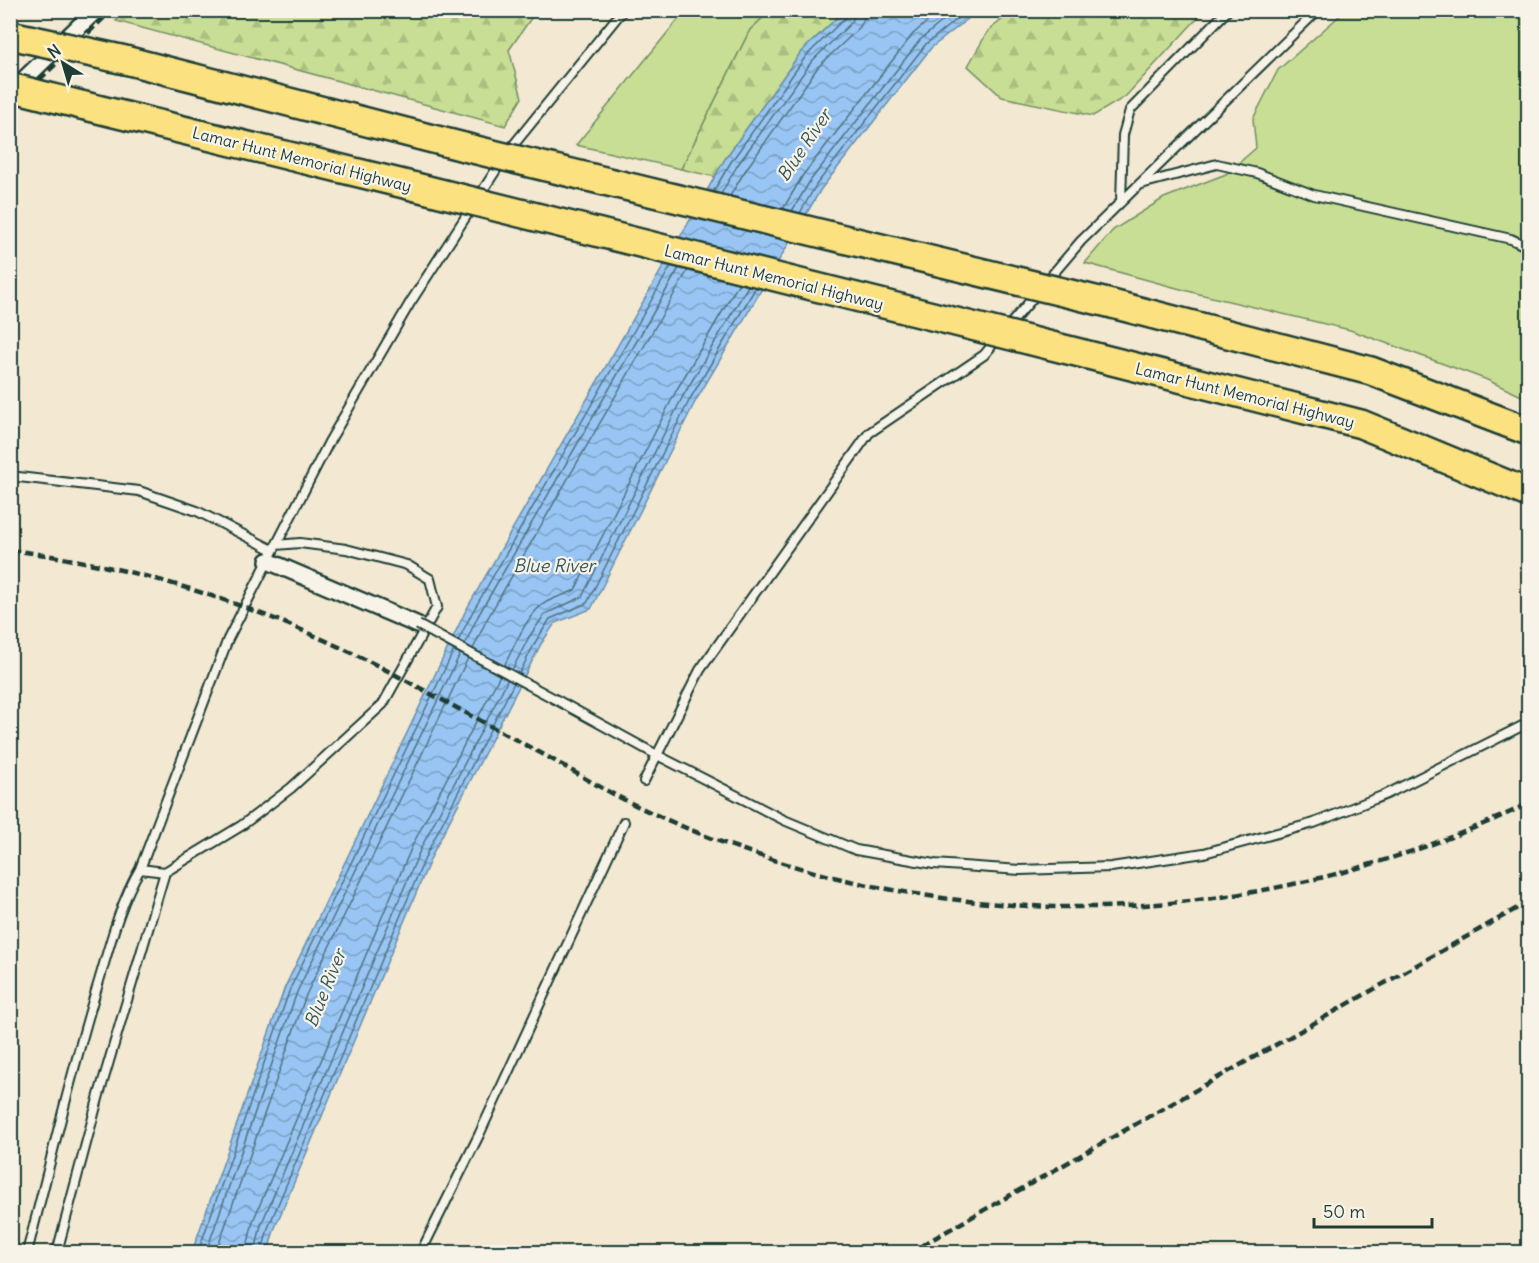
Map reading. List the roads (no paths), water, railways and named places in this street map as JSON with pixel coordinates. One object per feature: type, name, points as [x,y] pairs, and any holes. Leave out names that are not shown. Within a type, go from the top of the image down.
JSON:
[{"type":"highway","points":[[10,35],[125,60],[464,147],[1112,304],[1371,371],[1528,431]]},
{"type":"highway","name":"Lamar Hunt Memorial Highway","points":[[10,87],[1361,423],[1528,493]]},
{"type":"street","points":[[10,92],[96,10]]},
{"type":"street","points":[[272,552],[418,625]]},
{"type":"lane","points":[[27,1252],[78,1046],[117,921],[130,885],[140,869],[228,639],[335,432],[410,303],[507,153],[623,10]]},
{"type":"lane","points":[[1121,202],[1123,135],[1130,110],[1228,10]]},
{"type":"lane","points":[[644,781],[700,670],[869,433],[984,355],[1081,241],[1318,10]]},
{"type":"lane","points":[[1139,184],[1217,164],[1257,173],[1314,195],[1511,239],[1528,247]]},
{"type":"lane","points":[[10,476],[139,491],[197,511],[272,552],[300,543],[346,549],[407,565],[430,579],[437,607],[383,704],[291,788],[241,826],[165,872],[140,869]]},
{"type":"lane","points":[[418,625],[657,755],[784,820],[856,850],[934,864],[1020,870],[1100,867],[1204,853],[1314,823],[1387,794],[1528,723]]},
{"type":"lane","points":[[421,1252],[479,1135],[624,822]]},
{"type":"lane","points":[[57,1252],[99,1095],[165,872]]},
{"type":"water","name":"Blue River","points":[[844,11],[978,11],[931,48],[821,189],[695,402],[591,609],[555,623],[541,644],[433,853],[274,1230],[268,1252],[192,1252],[285,987],[466,610],[725,159],[801,52]]},
{"type":"railway","points":[[10,108],[112,10]]},
{"type":"railway","points":[[10,550],[110,568],[159,580],[254,611],[346,650],[392,673],[622,799],[742,849],[854,882],[967,901],[1080,907],[1194,900],[1307,881],[1419,849],[1528,804]]},
{"type":"railway","points":[[910,1252],[1528,902]]}]
